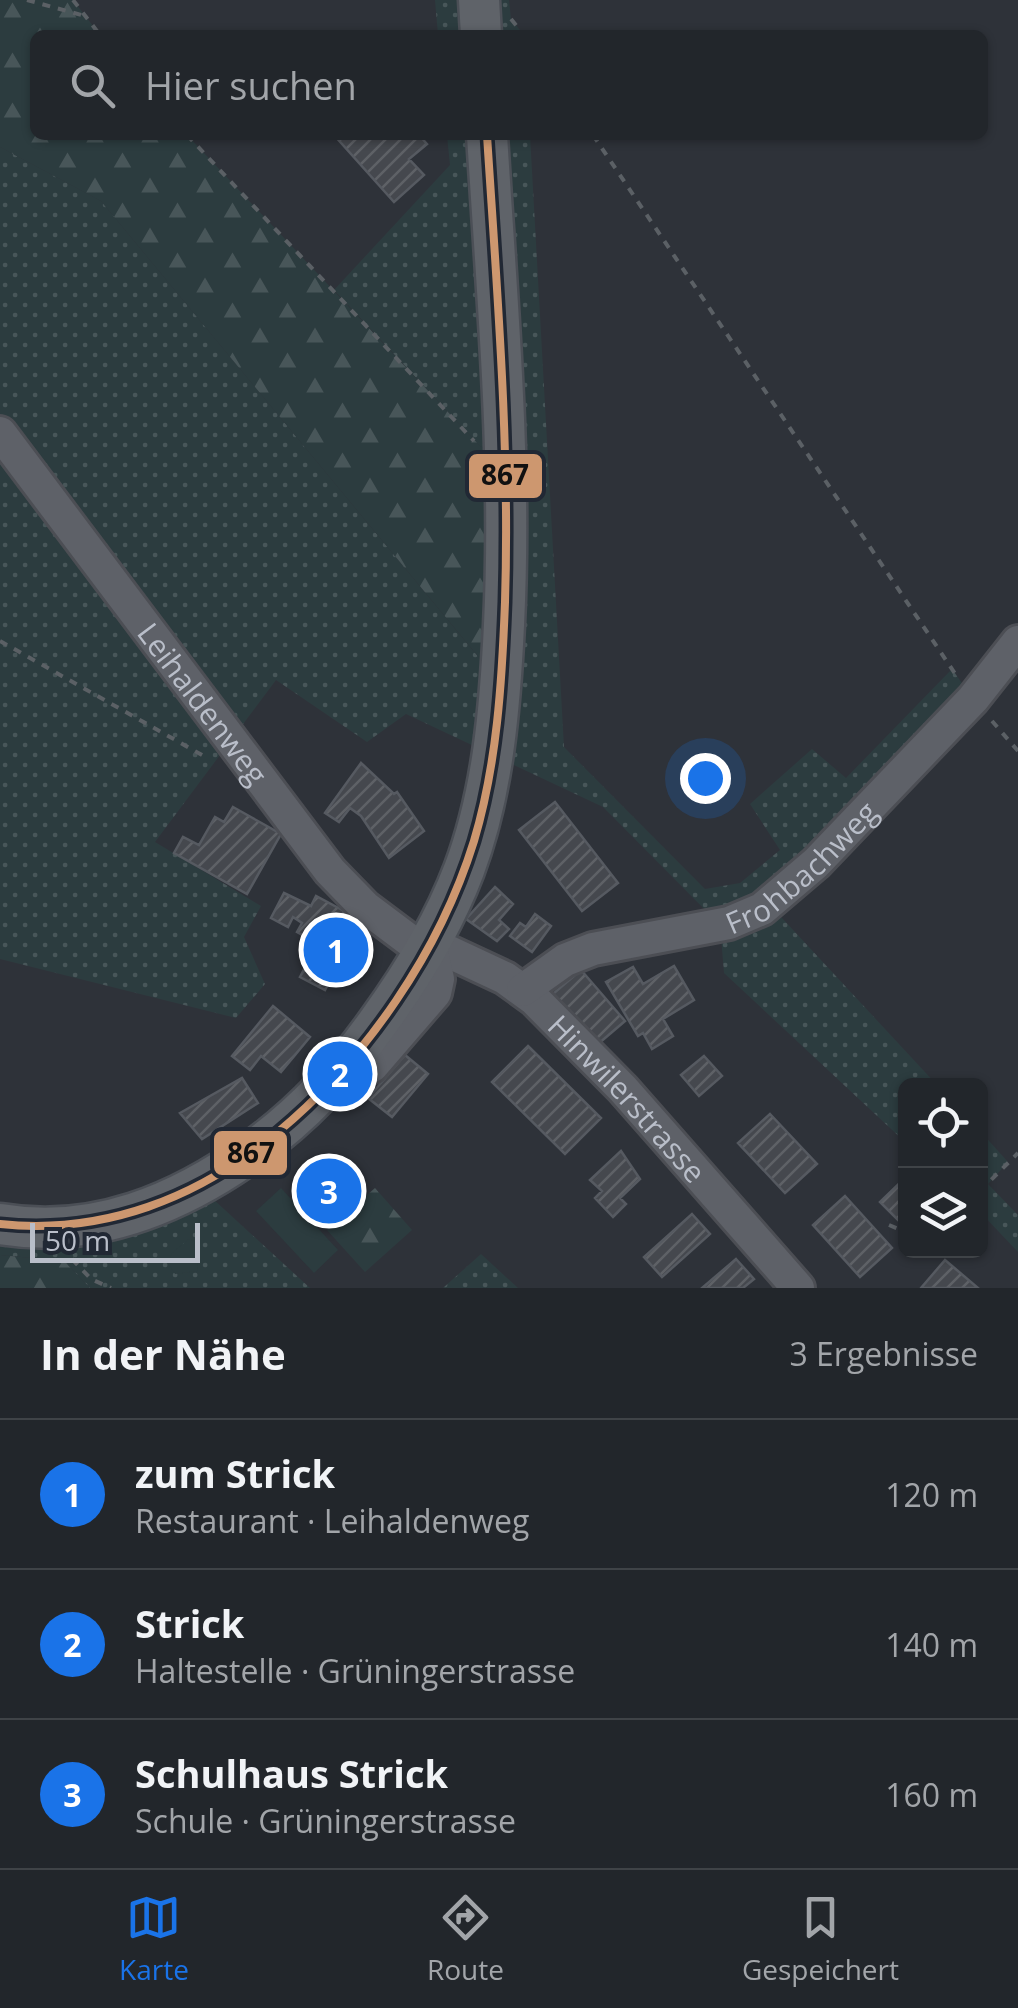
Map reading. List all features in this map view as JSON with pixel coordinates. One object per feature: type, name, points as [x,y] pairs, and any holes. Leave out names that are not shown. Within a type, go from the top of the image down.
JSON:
[{"type":"main road","points":[[478,0],[481,30]]},
{"type":"main road","points":[[0,1224],[40,1228],[90,1224],[164,1204],[243,1158],[329,1087],[428,947],[465,868],[488,780],[501,684],[508,461],[487,140]]},
{"type":"street","name":"Leihaldenweg","points":[[0,433],[330,871],[364,907],[428,947]]},
{"type":"street","name":"Frohbachweg","points":[[523,990],[566,960],[594,949],[642,936],[720,925],[762,908],[816,863],[972,699],[1018,642]]},
{"type":"street","name":"Hinwilerstrasse","points":[[428,947],[523,990],[614,1079],[798,1288]]},
{"type":"path","points":[[27,0],[85,16]]},
{"type":"path","points":[[73,0],[96,30]]},
{"type":"path","points":[[193,140],[480,446],[508,461]]},
{"type":"path","points":[[596,140],[972,699],[1018,751]]},
{"type":"path","points":[[0,641],[214,761]]},
{"type":"path","points":[[988,1183],[1018,1153]]},
{"type":"path","points":[[889,1225],[898,1229]]},
{"type":"path","points":[[92,1279],[111,1288]]},
{"type":"green space","points":[[0,0],[73,0],[96,30],[30,30],[30,140],[192,140],[480,446],[508,461],[501,684],[101,201],[0,147]]},
{"type":"green space","points":[[435,0],[509,0],[511,19],[520,30],[438,30]]},
{"type":"green space","points":[[448,140],[530,140],[564,747],[705,889],[740,883],[780,850],[750,804],[812,749],[846,778],[952,669],[973,699],[769,904],[931,1078],[898,1078],[898,1135],[724,973],[720,925],[603,807],[406,714],[367,742],[276,680],[155,842],[261,906],[244,937],[265,984],[236,1018],[0,959],[0,147],[101,201],[500,683],[508,461],[480,446],[334,290],[450,165]]},
{"type":"green space","points":[[988,1140],[1008,1162],[988,1184]]},
{"type":"green space","points":[[988,1184],[1018,1215],[1018,1252],[988,1220]]},
{"type":"green space","points":[[200,1187],[310,1288],[90,1288],[64,1261],[0,1255],[0,1224]]},
{"type":"green space","points":[[281,1188],[338,1250],[314,1273],[256,1211]]},
{"type":"green space","points":[[375,1188],[412,1230],[365,1272],[327,1230]]},
{"type":"green space","points":[[189,1239],[200,1244],[197,1271],[175,1274],[168,1263],[172,1253]]},
{"type":"green space","points":[[481,1254],[518,1288],[443,1288]]},
{"type":"green space","points":[[0,1255],[64,1261],[90,1288],[0,1288]]},
{"type":"building","points":[[338,140],[423,140],[427,144],[409,159],[424,175],[394,202]]},
{"type":"building","points":[[361,763],[394,794],[397,792],[424,831],[389,858],[361,816],[350,808],[339,822],[325,813]]},
{"type":"building","points":[[555,802],[618,883],[582,911],[519,830]]},
{"type":"building","points":[[233,807],[281,834],[247,894],[174,853],[183,837],[199,845],[215,817],[224,822]]},
{"type":"building","points":[[495,887],[513,904],[499,920],[509,929],[497,941],[466,919]]},
{"type":"building","points":[[284,893],[311,906],[316,896],[344,911],[324,947],[297,932],[302,923],[293,917],[288,927],[271,918]]},
{"type":"building","points":[[344,911],[370,924],[351,961],[336,953],[334,957],[341,960],[325,990],[300,977],[318,943],[324,947]]},
{"type":"building","points":[[535,914],[551,926],[532,952],[510,936],[520,923],[526,927]]},
{"type":"building","points":[[674,966],[694,1000],[663,1019],[673,1036],[652,1049],[643,1033],[638,1036],[606,982],[633,967],[643,984]]},
{"type":"building","points":[[581,970],[625,1021],[591,1050],[547,999]]},
{"type":"building","points":[[273,1006],[310,1037],[281,1072],[261,1056],[250,1070],[232,1056]]},
{"type":"building","points":[[528,1046],[601,1118],[565,1154],[492,1082]]},
{"type":"building","points":[[405,1055],[428,1074],[392,1117],[368,1098]]},
{"type":"building","points":[[704,1056],[722,1076],[699,1096],[681,1075]]},
{"type":"building","points":[[242,1078],[258,1103],[202,1139],[180,1113]]},
{"type":"building","points":[[770,1114],[817,1164],[785,1193],[738,1143]]},
{"type":"building","points":[[621,1151],[640,1179],[620,1198],[626,1204],[613,1217],[595,1198],[602,1191],[590,1180]]},
{"type":"building","points":[[336,1158],[363,1188],[323,1225],[295,1195],[311,1181],[306,1176],[317,1165],[326,1167]]},
{"type":"building","points":[[898,1185],[898,1220],[880,1202]]},
{"type":"building","points":[[845,1196],[892,1248],[860,1277],[813,1225]]},
{"type":"building","points":[[692,1214],[710,1234],[662,1277],[644,1257]]},
{"type":"building","points":[[736,1259],[754,1279],[743,1288],[702,1288]]},
{"type":"building","points":[[945,1260],[978,1288],[921,1288]]},
{"type":"transit line","name":"867","points":[[0,1224],[76,1224],[113,1217],[182,1193],[247,1155],[310,1103],[370,1037],[441,923],[482,812],[493,753],[502,662],[504,427],[487,140]]},
{"type":"place","name":"zum Strick","points":[[336,950]]},
{"type":"place","name":"Strick","points":[[340,1074]]},
{"type":"place","name":"Schulhaus Strick","points":[[329,1191]]}]
